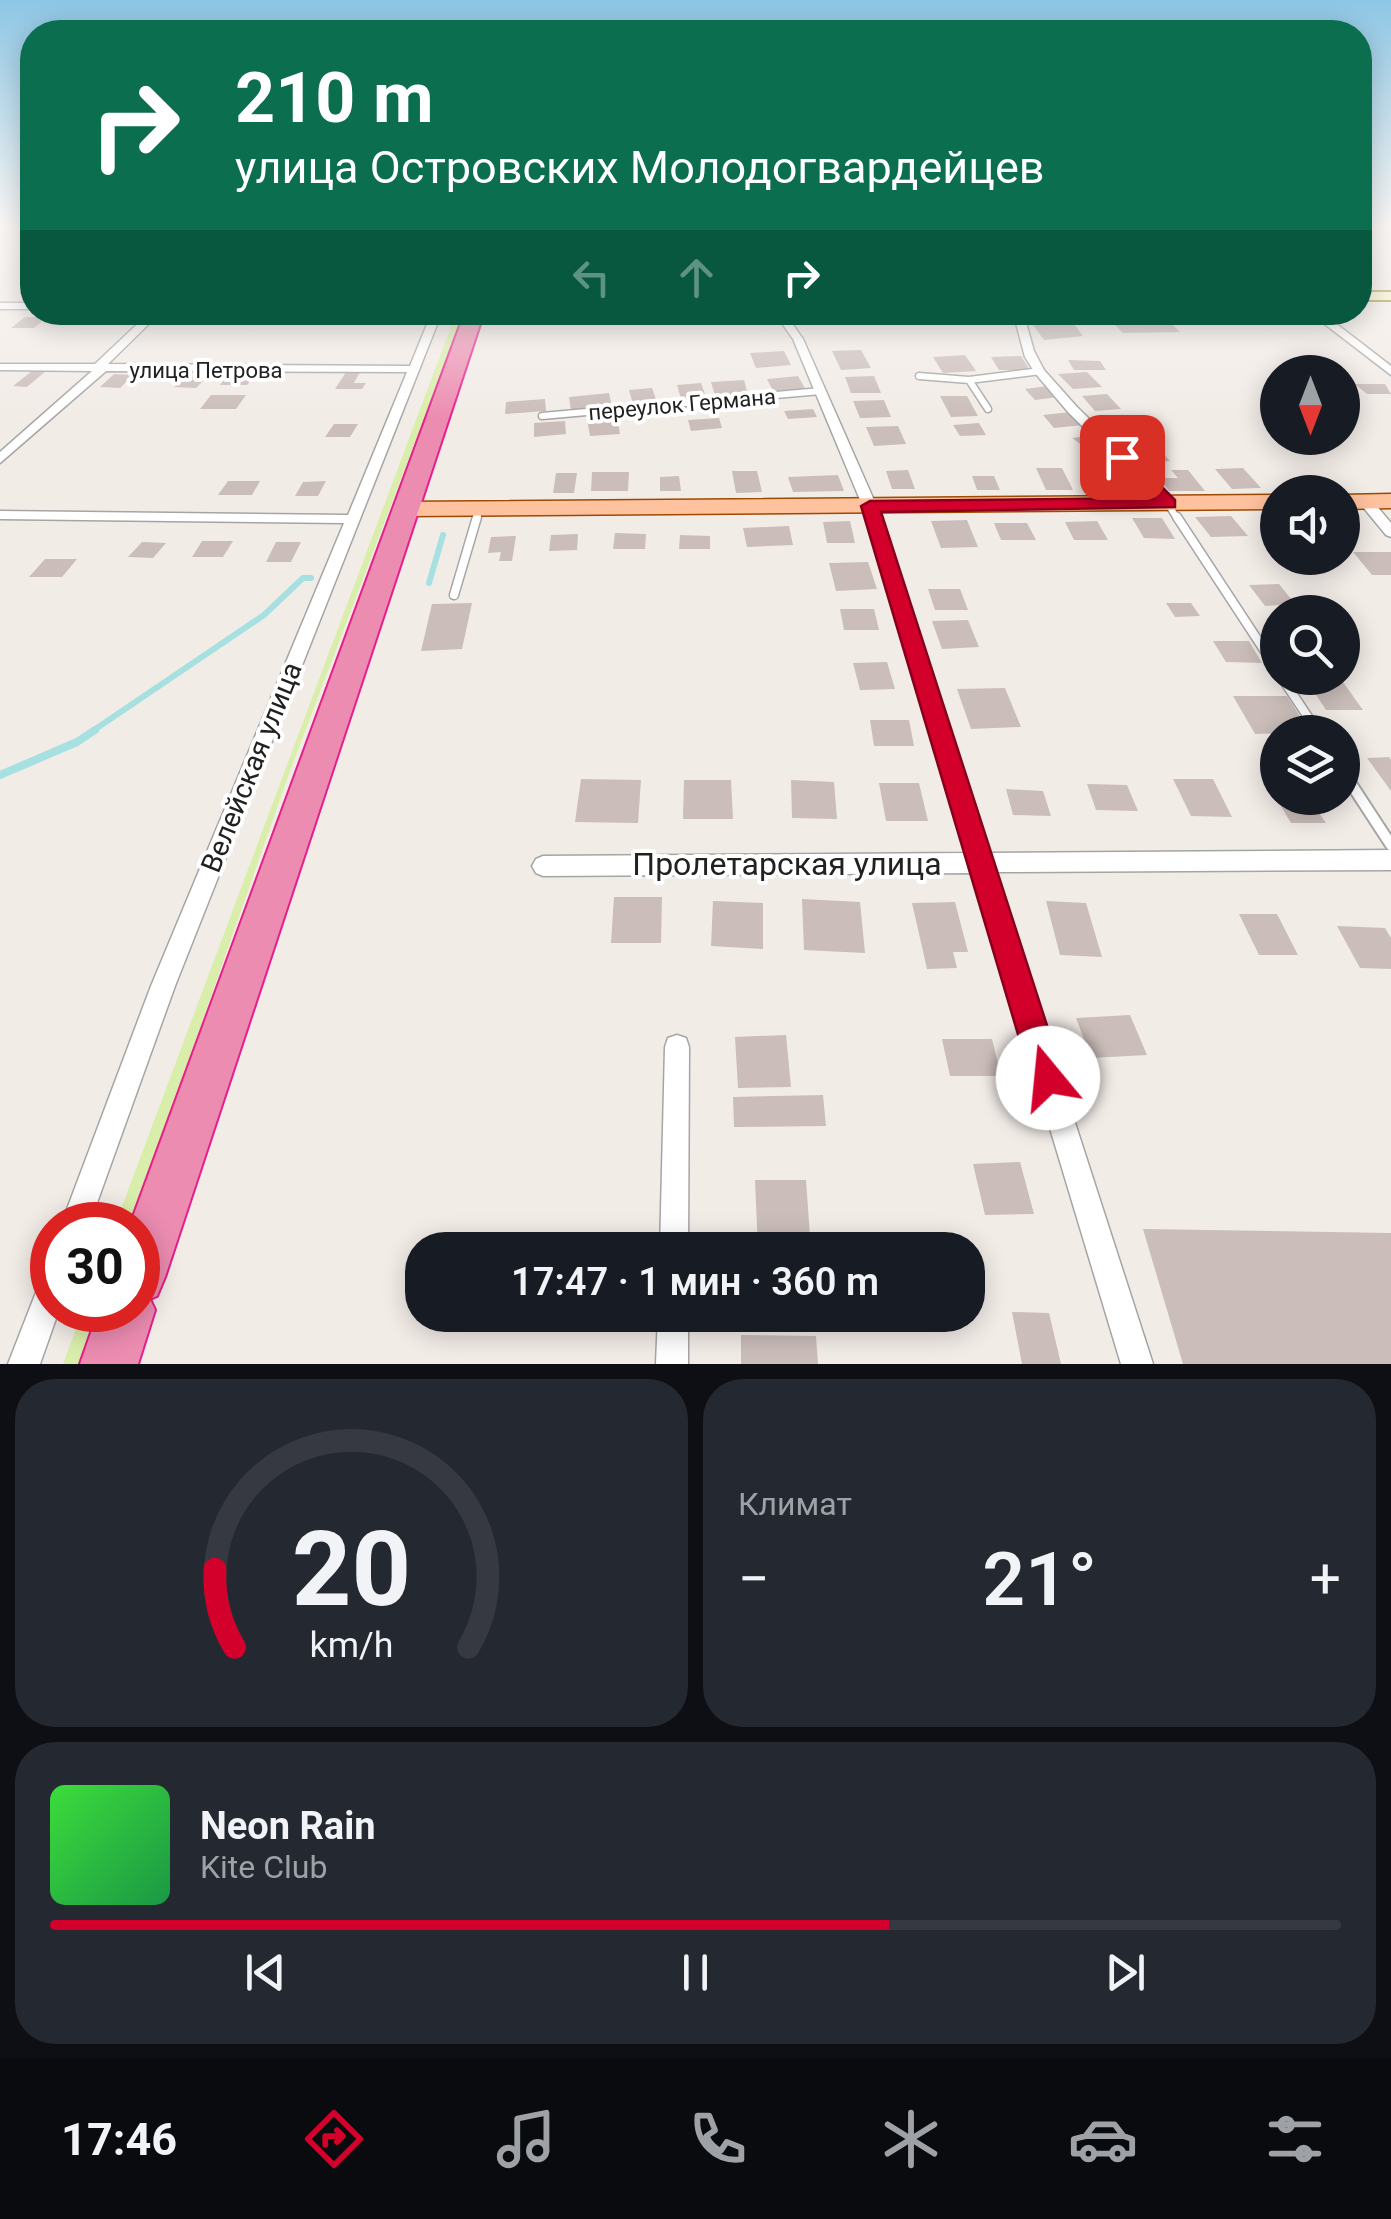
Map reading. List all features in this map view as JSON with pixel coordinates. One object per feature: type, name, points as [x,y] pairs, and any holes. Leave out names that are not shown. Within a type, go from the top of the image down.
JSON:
[{"type":"highway","points":[[160,1214],[470,325]]},
{"type":"highway","points":[[108,1364],[119,1332]]},
{"type":"main road","points":[[1360,501],[1391,501]]},
{"type":"main road","points":[[406,510],[1260,502]]},
{"type":"street","points":[[0,459],[143,325]]},
{"type":"street","name":"Велейская улица","points":[[83,1202],[163,986],[432,325]]},
{"type":"street","points":[[788,325],[798,339],[870,506],[1137,1364]]},
{"type":"street","points":[[1024,325],[1031,358],[1041,371],[1168,504]]},
{"type":"street","points":[[1331,325],[1391,372]]},
{"type":"street","name":"улица Петрова","points":[[0,367],[413,369]]},
{"type":"street","points":[[1360,506],[1391,532]]},
{"type":"street","points":[[0,515],[350,519]]},
{"type":"street","name":"Пролетарская улица","points":[[544,866],[1391,860]]},
{"type":"street","points":[[674,1232],[677,1047]]},
{"type":"street","points":[[24,1364],[36,1332]]},
{"type":"street","points":[[672,1364],[673,1332]]},
{"type":"lane","points":[[920,376],[969,380],[1041,371]]},
{"type":"lane","points":[[969,380],[988,408]]},
{"type":"lane","name":"переулок Германа","points":[[542,416],[821,391]]},
{"type":"lane","points":[[1168,504],[1260,644]]},
{"type":"lane","points":[[454,595],[479,509]]},
{"type":"lane","points":[[1360,797],[1391,844]]},
{"type":"green space","points":[[452,325],[459,325],[290,771],[139,1202],[124,1202]]},
{"type":"green space","points":[[75,1332],[93,1332],[82,1364],[63,1364]]},
{"type":"building","points":[[20,321],[20,325],[38,325],[34,328],[11,328]]},
{"type":"building","points":[[1033,325],[1075,325],[1083,336],[1044,340]]},
{"type":"building","points":[[1115,325],[1173,325],[1180,332],[1123,333]]},
{"type":"building","points":[[861,350],[871,368],[841,370],[832,351]]},
{"type":"building","points":[[784,351],[791,365],[756,368],[750,353]]},
{"type":"building","points":[[965,355],[976,371],[943,373],[933,357]]},
{"type":"building","points":[[1021,356],[1030,370],[999,370],[991,357]]},
{"type":"building","points":[[1068,360],[1100,361],[1106,370],[1074,370]]},
{"type":"building","points":[[32,371],[46,371],[27,387],[13,386]]},
{"type":"building","points":[[346,372],[360,372],[354,383],[366,383],[362,389],[335,389]]},
{"type":"building","points":[[1087,372],[1102,387],[1073,389],[1058,374]]},
{"type":"building","points":[[114,374],[133,375],[120,388],[100,387]]},
{"type":"building","points":[[228,375],[255,375],[247,385],[220,385]]},
{"type":"building","points":[[185,376],[207,377],[196,388],[174,387]]},
{"type":"building","points":[[798,376],[806,390],[774,393],[767,379]]},
{"type":"building","points":[[874,376],[881,393],[851,393],[845,377]]},
{"type":"building","points":[[744,380],[748,395],[715,396],[711,382]]},
{"type":"building","points":[[701,383],[706,397],[681,399],[677,385]]},
{"type":"building","points":[[1360,384],[1385,384],[1391,394],[1367,394]]},
{"type":"building","points":[[1048,386],[1059,397],[1035,400],[1025,389]]},
{"type":"building","points":[[652,388],[657,402],[633,404],[629,390]]},
{"type":"building","points":[[609,393],[612,407],[571,411],[569,397]]},
{"type":"building","points":[[1107,394],[1121,409],[1095,411],[1082,396]]},
{"type":"building","points":[[211,395],[246,395],[236,409],[200,409]]},
{"type":"building","points":[[940,396],[967,396],[978,416],[951,417]]},
{"type":"building","points":[[545,399],[546,411],[505,414],[506,402]]},
{"type":"building","points":[[884,400],[891,417],[860,418],[853,401]]},
{"type":"building","points":[[813,409],[817,417],[788,419],[784,411]]},
{"type":"building","points":[[1071,412],[1083,425],[1054,428],[1043,415]]},
{"type":"building","points":[[617,417],[620,434],[590,436],[587,419]]},
{"type":"building","points":[[719,418],[722,428],[691,431],[688,420]]},
{"type":"building","points":[[565,421],[566,434],[534,437],[534,423]]},
{"type":"building","points":[[1137,421],[1151,434],[1123,437],[1109,424]]},
{"type":"building","points":[[979,423],[986,435],[960,436],[953,425]]},
{"type":"building","points":[[334,424],[358,424],[350,437],[325,437]]},
{"type":"building","points":[[898,426],[906,444],[874,446],[866,427]]},
{"type":"building","points":[[1095,435],[1108,447],[1112,458],[1088,456],[1072,438]]},
{"type":"building","points":[[1157,447],[1170,461],[1144,463],[1131,449]]},
{"type":"building","points":[[1036,468],[1062,468],[1073,490],[1046,490]]},
{"type":"building","points":[[1243,468],[1260,488],[1232,489],[1215,469]]},
{"type":"building","points":[[1098,469],[1129,469],[1143,490],[1111,491]]},
{"type":"building","points":[[908,470],[915,489],[892,489],[886,471]]},
{"type":"building","points":[[1171,470],[1188,470],[1205,491],[1169,491],[1159,478],[1178,478]]},
{"type":"building","points":[[732,471],[757,471],[762,492],[736,493]]},
{"type":"building","points":[[592,472],[629,472],[628,491],[591,491]]},
{"type":"building","points":[[556,473],[577,473],[574,493],[553,493]]},
{"type":"building","points":[[838,475],[844,491],[793,492],[788,477]]},
{"type":"building","points":[[679,476],[681,491],[660,491],[660,477]]},
{"type":"building","points":[[972,476],[994,476],[1000,490],[977,490]]},
{"type":"building","points":[[228,481],[260,481],[252,495],[218,495]]},
{"type":"building","points":[[326,481],[318,496],[295,496],[303,482]]},
{"type":"building","points":[[1231,516],[1248,536],[1211,537],[1195,517]]},
{"type":"building","points":[[1132,518],[1162,518],[1175,539],[1144,538]]},
{"type":"building","points":[[967,520],[978,547],[941,548],[931,521]]},
{"type":"building","points":[[850,521],[855,543],[827,543],[823,522]]},
{"type":"building","points":[[1097,521],[1108,540],[1074,540],[1065,522]]},
{"type":"building","points":[[994,523],[1027,523],[1036,540],[1001,540]]},
{"type":"building","points":[[789,526],[793,545],[747,547],[743,528]]},
{"type":"building","points":[[615,533],[646,534],[645,549],[613,549]]},
{"type":"building","points":[[578,534],[577,550],[549,551],[551,535]]},
{"type":"building","points":[[680,535],[710,536],[710,549],[679,549]]},
{"type":"building","points":[[516,536],[512,561],[499,561],[501,552],[488,553],[491,537]]},
{"type":"building","points":[[202,541],[233,541],[223,557],[192,557]]},
{"type":"building","points":[[142,542],[166,543],[153,558],[128,557]]},
{"type":"building","points":[[276,542],[301,542],[291,562],[266,562]]},
{"type":"building","points":[[1360,552],[1391,552],[1391,575],[1372,575],[1360,560]]},
{"type":"building","points":[[45,559],[77,559],[62,577],[29,577]]},
{"type":"building","points":[[868,562],[877,589],[836,591],[829,563]]},
{"type":"building","points":[[1279,584],[1288,595],[1260,595],[1260,599],[1249,585]]},
{"type":"building","points":[[928,589],[960,589],[968,610],[935,610]]},
{"type":"building","points":[[472,603],[462,649],[421,651],[432,604]]},
{"type":"building","points":[[1166,603],[1191,603],[1200,616],[1175,617]]},
{"type":"building","points":[[840,609],[874,609],[879,630],[844,630]]},
{"type":"building","points":[[968,620],[979,647],[942,649],[932,621]]},
{"type":"building","points":[[1213,641],[1249,641],[1260,660],[1260,663],[1226,662]]},
{"type":"building","points":[[887,662],[895,689],[860,690],[853,663]]},
{"type":"building","points":[[1005,688],[1021,727],[971,729],[957,689]]},
{"type":"building","points":[[1316,695],[1352,695],[1363,710],[1326,710]]},
{"type":"building","points":[[1233,696],[1287,696],[1299,715],[1260,715],[1260,734],[1255,734]]},
{"type":"building","points":[[870,720],[909,720],[914,746],[874,746]]},
{"type":"building","points":[[1367,758],[1391,760],[1391,791]]},
{"type":"building","points":[[581,779],[641,780],[638,823],[575,822]]},
{"type":"building","points":[[1173,779],[1213,779],[1232,817],[1191,816]]},
{"type":"building","points":[[684,780],[731,780],[733,819],[683,819]]},
{"type":"building","points":[[791,780],[834,782],[837,819],[792,818]]},
{"type":"building","points":[[879,783],[919,783],[928,821],[886,821]]},
{"type":"building","points":[[1087,784],[1127,785],[1138,811],[1096,810]]},
{"type":"building","points":[[1006,789],[1043,791],[1051,816],[1013,815]]},
{"type":"building","points":[[1286,815],[1321,815],[1326,823],[1291,823]]},
{"type":"building","points":[[614,897],[662,897],[661,943],[611,943]]},
{"type":"building","points":[[802,899],[860,902],[865,953],[804,950]]},
{"type":"building","points":[[713,901],[763,903],[763,949],[711,946]]},
{"type":"building","points":[[1046,901],[1086,903],[1102,957],[1060,955]]},
{"type":"building","points":[[955,902],[968,952],[953,952],[957,968],[927,969],[912,903]]},
{"type":"building","points":[[1239,914],[1277,914],[1298,955],[1259,955]]},
{"type":"building","points":[[1337,926],[1385,928],[1391,938],[1391,969],[1360,968]]},
{"type":"building","points":[[1130,1015],[1147,1055],[1091,1058],[1076,1018]]},
{"type":"building","points":[[786,1035],[791,1087],[738,1088],[735,1037]]},
{"type":"building","points":[[942,1039],[992,1039],[1001,1076],[950,1076]]},
{"type":"building","points":[[823,1095],[826,1126],[734,1127],[733,1097]]},
{"type":"building","points":[[1020,1162],[1034,1214],[985,1215],[973,1164]]},
{"type":"building","points":[[755,1180],[806,1180],[810,1232],[757,1232]]},
{"type":"building","points":[[1143,1229],[1391,1233],[1391,1364],[1183,1364]]},
{"type":"building","points":[[1012,1312],[1049,1313],[1061,1364],[1022,1364]]},
{"type":"building","points":[[741,1335],[816,1336],[818,1364],[741,1364]]},
{"type":"waterway","points":[[429,583],[443,535]]},
{"type":"waterway","points":[[91,732],[264,615],[303,578],[311,578]]},
{"type":"waterway","points":[[0,775],[77,742],[95,730]]},
{"type":"route","points":[[1048,1078],[870,506],[1168,504],[1122,457]]}]
